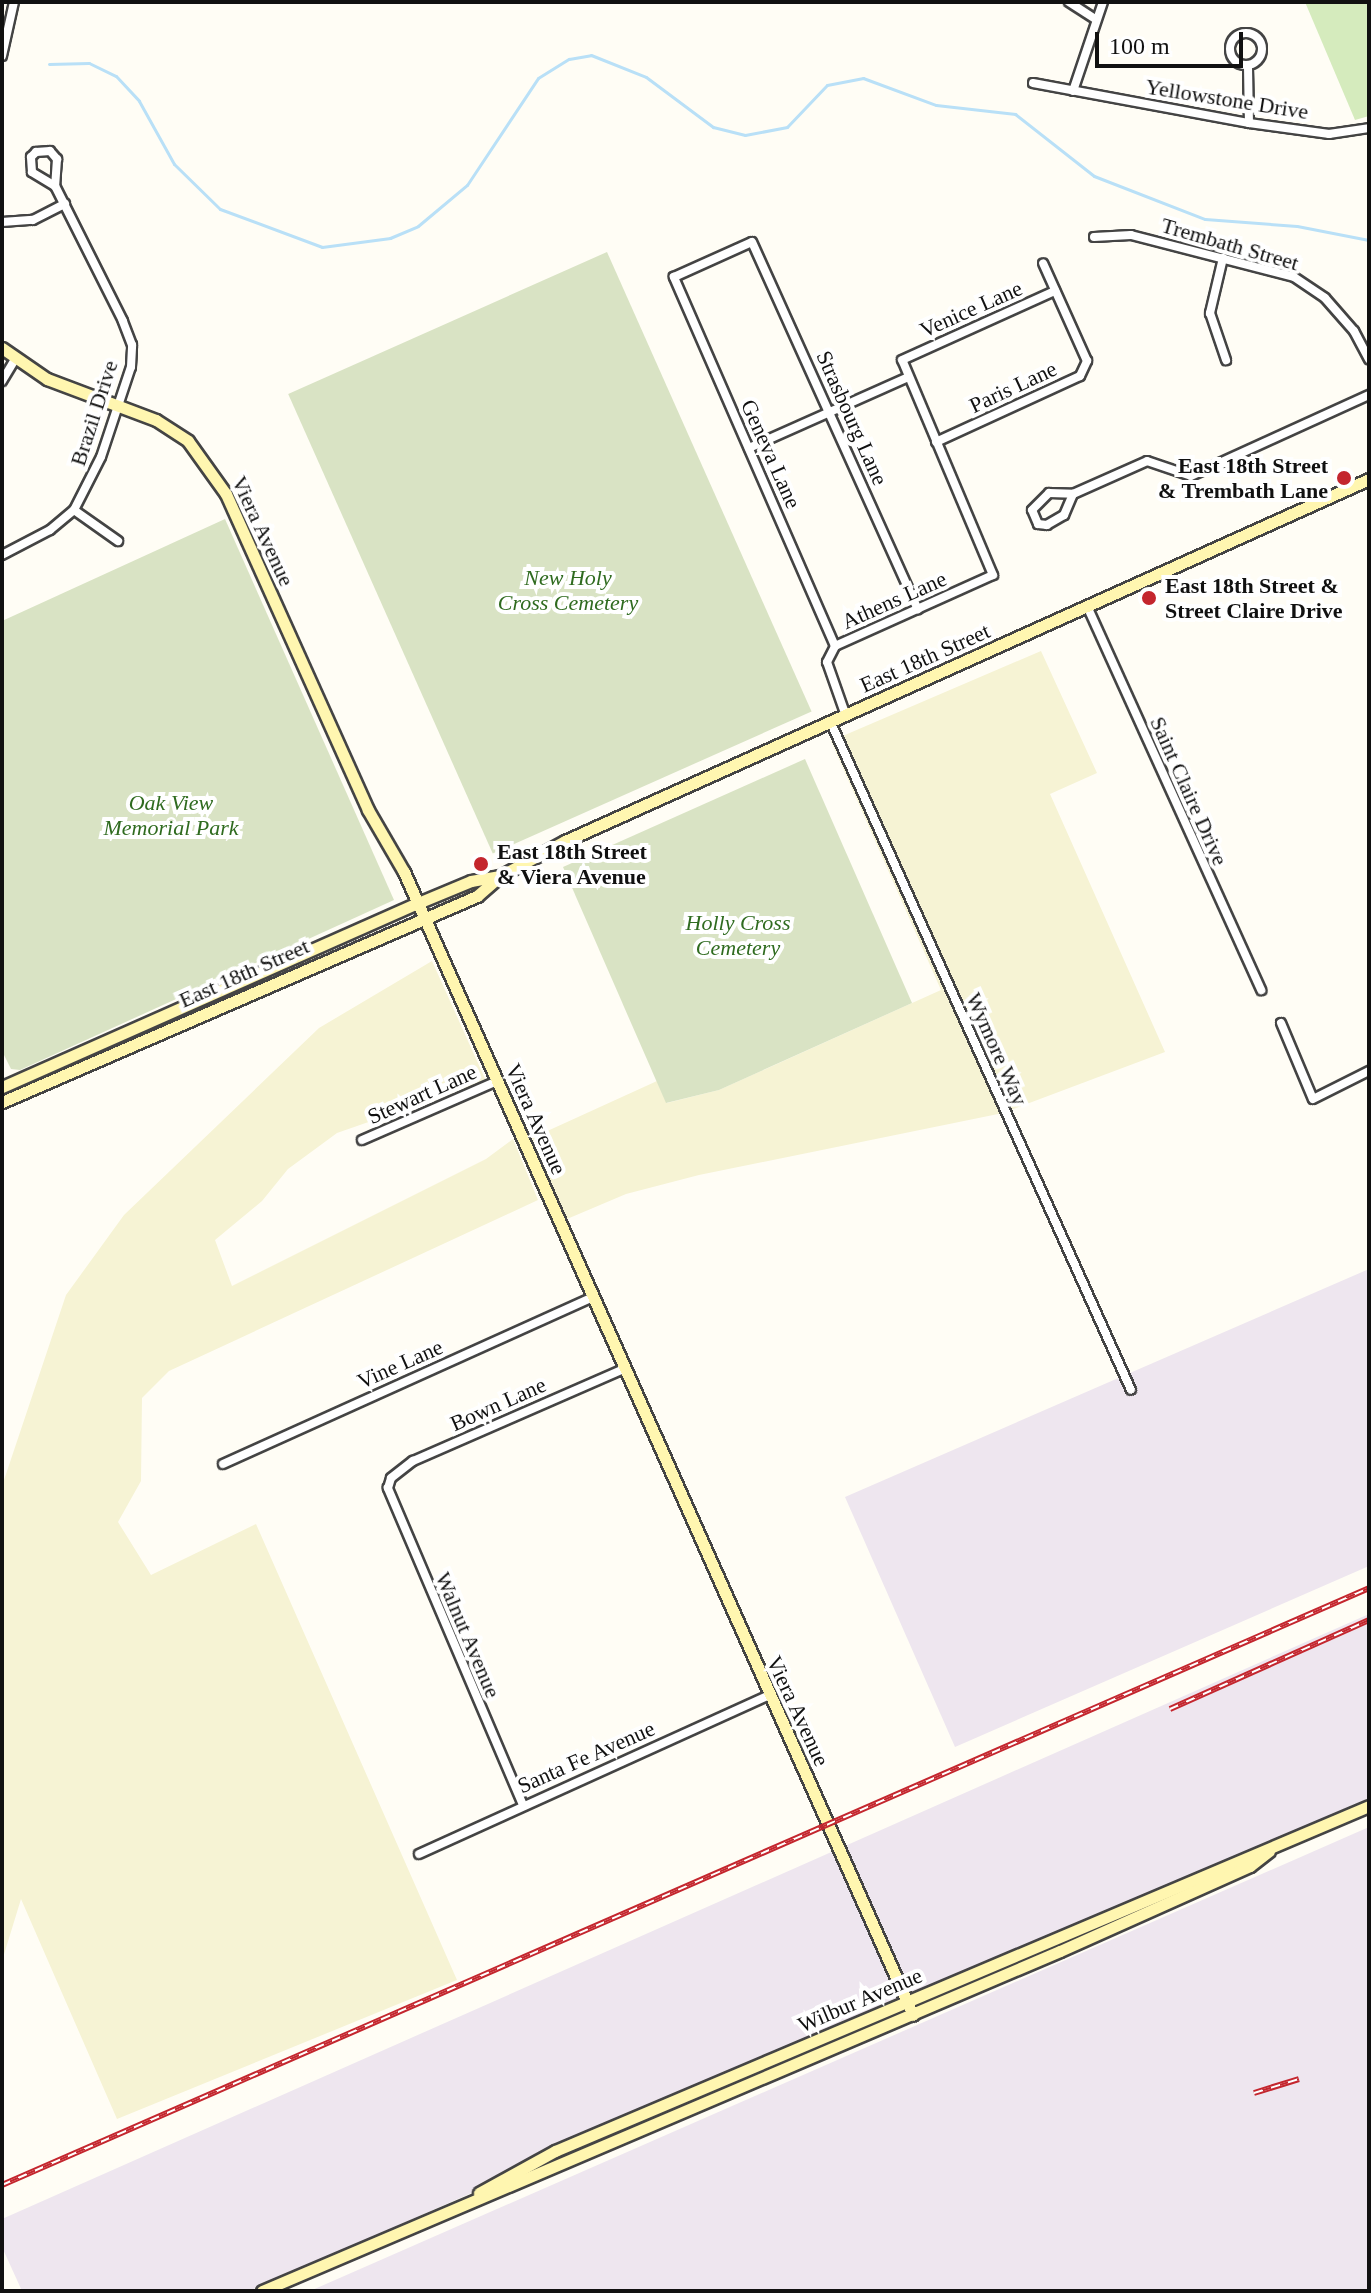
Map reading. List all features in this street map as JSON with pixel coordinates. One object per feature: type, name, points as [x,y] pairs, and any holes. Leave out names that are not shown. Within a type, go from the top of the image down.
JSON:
[{"type":"main road","name":"Viera Avenue","points":[[2,348],[14,361],[119,406],[188,441],[210,467],[368,810],[418,903],[768,1696],[913,2015]]},
{"type":"main road","name":"East 18th Street","points":[[3,1095],[477,896],[500,876],[565,841],[1369,479]]},
{"type":"main road","name":"East 18th Street","points":[[3,1095],[418,903],[471,881],[500,876]]},
{"type":"main road","name":"Wilbur Avenue","points":[[472,2198],[497,2179],[657,2107],[1245,1856],[1269,1851],[1369,1806]]},
{"type":"main road","name":"Wilbur Avenue","points":[[262,2291],[472,2198],[513,2187],[913,2015],[1250,1866],[1269,1851]]},
{"type":"main road","points":[[657,2107],[663,2122]]},
{"type":"street","points":[[2,56],[14,2]]},
{"type":"street","points":[[1069,2],[1094,18]]},
{"type":"street","points":[[1073,91],[1094,18],[1103,2]]},
{"type":"street","points":[[1244,29],[1256,35],[1259,59],[1248,67],[1236,62],[1233,41],[1244,29]]},
{"type":"street","points":[[1248,67],[1249,123]]},
{"type":"street","name":"Yellowstone Drive","points":[[1033,83],[1249,123],[1329,134],[1369,128]]},
{"type":"street","points":[[50,151],[57,159],[55,186],[32,172],[31,157],[36,152],[50,151]]},
{"type":"street","name":"Brazil Drive","points":[[2,555],[50,530],[74,510],[89,485],[119,406],[132,345],[55,186]]},
{"type":"street","points":[[2,222],[33,220],[65,204]]},
{"type":"street","name":"Trembath Street","points":[[1094,237],[1131,235],[1223,258],[1304,284],[1354,331],[1369,359]]},
{"type":"street","name":"Strasbourg Lane","points":[[674,277],[752,242],[918,609]]},
{"type":"street","points":[[1223,258],[1210,313],[1226,360]]},
{"type":"street","name":"Paris Lane","points":[[936,442],[1080,376],[1087,361],[1043,263]]},
{"type":"street","name":"Geneva Lane","points":[[674,277],[835,646]]},
{"type":"street","name":"Venice Lane","points":[[906,378],[902,360],[1055,291]]},
{"type":"street","points":[[2,381],[14,361]]},
{"type":"street","points":[[749,448],[906,378],[936,442]]},
{"type":"street","points":[[1073,494],[1064,515],[1047,525],[1038,524],[1032,510],[1037,501],[1049,493],[1073,494],[1147,461],[1191,476],[1369,395]]},
{"type":"street","name":"Athens Lane","points":[[846,716],[827,662],[835,646],[993,575],[936,442]]},
{"type":"street","points":[[74,510],[118,541]]},
{"type":"street","name":"Saint Claire Drive","points":[[1087,606],[1261,990]]},
{"type":"street","name":"Wymore Way","points":[[831,723],[1131,1390]]},
{"type":"street","points":[[1281,1023],[1313,1099],[1369,1071]]},
{"type":"street","name":"Stewart Lane","points":[[362,1140],[497,1081]]},
{"type":"street","name":"Vine Lane","points":[[223,1464],[593,1297]]},
{"type":"street","name":"Bown Lane","points":[[391,1478],[413,1461],[624,1369]]},
{"type":"street","name":"Walnut Avenue","points":[[391,1478],[390,1499],[523,1805]]},
{"type":"street","name":"Santa Fe Avenue","points":[[419,1854],[768,1696]]},
{"type":"shaded area","points":[[1041,651],[1097,773],[1050,794],[1165,1052],[1003,1113],[699,1175],[626,1194],[567,1219],[532,1138],[657,1081],[667,1103],[719,1090],[941,990],[831,741]]},
{"type":"shaded area","points":[[432,961],[486,1081],[337,1133],[288,1169],[262,1201],[215,1240],[232,1286],[486,1159],[513,1139],[538,1200],[169,1371],[142,1398],[141,1481],[118,1522],[151,1575],[256,1524],[457,1980],[117,2119],[21,1899],[2,1961],[2,1486],[66,1295],[124,1215],[319,1028]]},
{"type":"shaded area","points":[[1369,1269],[1369,1566],[955,1747],[845,1497]]},
{"type":"shaded area","points":[[1369,1614],[1369,1798],[249,2291],[22,2291],[2,2247],[2,2219]]},
{"type":"shaded area","points":[[1369,1827],[1369,2291],[310,2291]]},
{"type":"green space","points":[[1305,2],[1369,2],[1369,116],[1355,120]]},
{"type":"green space","name":"New Holy Cross Cemetery","points":[[607,252],[812,712],[493,853],[288,394]]},
{"type":"green space","name":"Oak View Memorial Park","points":[[225,519],[394,900],[20,1070],[11,1069],[2,1051],[2,621]]},
{"type":"green space","name":"Holly Cross Cemetery","points":[[805,759],[912,1003],[719,1090],[666,1103],[563,867]]},
{"type":"waterway","points":[[49,64],[89,63],[116,76],[139,101],[174,164],[220,209],[322,247],[390,238],[418,226],[467,185],[538,78],[569,59],[591,55],[646,77],[713,127],[745,135],[787,127],[827,85],[863,78],[936,105],[1015,114],[1094,176],[1205,219],[1297,226],[1369,240]]},
{"type":"railway","points":[[2,2185],[1369,1588]]},
{"type":"railway","points":[[1170,1709],[1369,1620]]},
{"type":"railway","points":[[1254,2093],[1299,2079]]},
{"type":"place","name":"East 18th Street & Trembath Lane","points":[[1344,478]]},
{"type":"place","name":"East 18th Street & Street Claire Drive","points":[[1149,598]]},
{"type":"place","name":"East 18th Street & Viera Avenue","points":[[481,864]]}]
